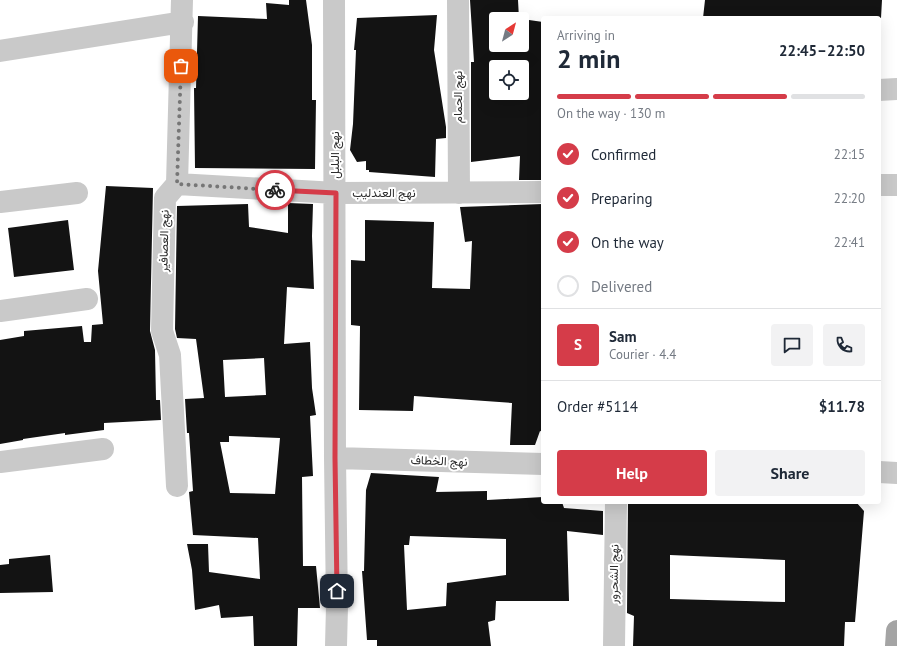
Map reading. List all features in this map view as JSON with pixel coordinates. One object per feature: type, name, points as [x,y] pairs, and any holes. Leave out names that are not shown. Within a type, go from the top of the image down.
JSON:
[{"type":"main road","points":[[896,646],[897,631]]},
{"type":"street","points":[[177,184],[183,22],[182,0]]},
{"type":"street","name":"نهج البلبل","points":[[334,0],[336,193],[336,646]]},
{"type":"street","name":"نهج الحمام","points":[[458,0],[459,193]]},
{"type":"street","points":[[0,51],[183,22]]},
{"type":"street","points":[[881,90],[897,89]]},
{"type":"street","name":"نهج العندليب","points":[[177,184],[336,193],[541,192]]},
{"type":"street","name":"نهج العصافير","points":[[177,184],[165,198],[162,331],[170,355],[177,486]]},
{"type":"street","points":[[881,186],[897,185]]},
{"type":"street","points":[[0,202],[77,193]]},
{"type":"street","points":[[0,311],[87,299]]},
{"type":"street","points":[[0,462],[103,449]]},
{"type":"street","name":"نهج الخطاف","points":[[335,458],[541,464]]},
{"type":"street","points":[[881,472],[897,473]]},
{"type":"street","name":"نهج الشحرور","points":[[614,646],[616,504]]},
{"type":"building","points":[[289,0],[306,0],[312,45],[312,100],[316,100],[315,169],[195,168],[194,88],[196,88],[198,16],[267,19],[266,3],[289,5]]},
{"type":"building","points":[[470,0],[518,0],[519,12],[489,12],[489,52],[529,52],[529,20],[541,22],[541,180],[519,180],[520,156],[471,162],[471,62],[474,62]]},
{"type":"building","points":[[705,0],[882,0],[881,18],[881,16],[703,16]]},
{"type":"building","points":[[437,15],[434,50],[446,127],[446,138],[436,139],[435,177],[369,172],[369,170],[366,170],[366,161],[357,162],[350,150],[353,124],[356,50],[354,50],[357,18]]},
{"type":"building","points":[[106,186],[153,188],[150,331],[155,350],[156,400],[160,400],[161,420],[104,423],[104,430],[65,435],[65,433],[0,444],[0,340],[24,336],[24,331],[82,326],[84,342],[91,342],[92,325],[103,324],[98,271]]},
{"type":"building","points":[[288,203],[313,204],[312,236],[314,289],[287,287],[284,344],[310,342],[312,388],[316,415],[310,416],[313,476],[302,477],[303,566],[316,566],[320,608],[298,608],[297,646],[254,646],[253,616],[221,618],[219,605],[195,610],[192,570],[187,544],[208,544],[209,572],[260,579],[258,538],[193,535],[189,492],[193,491],[185,399],[204,398],[196,339],[177,338],[175,329],[177,206],[248,204],[249,227],[288,233]],"holes":[[[264,358],[266,395],[225,397],[223,360]],[[229,436],[280,438],[275,494],[230,493],[220,442],[229,442]]]},
{"type":"building","points":[[541,204],[541,431],[535,445],[510,445],[512,403],[414,396],[413,411],[359,410],[360,326],[351,325],[351,260],[365,261],[365,220],[434,222],[432,288],[470,289],[472,241],[465,242],[460,207]]},
{"type":"building","points":[[68,220],[74,270],[14,277],[8,228]]},
{"type":"building","points":[[371,473],[439,477],[436,492],[487,491],[487,500],[541,497],[541,504],[563,504],[564,508],[603,511],[603,535],[567,531],[569,601],[496,601],[495,620],[488,622],[491,646],[377,646],[377,640],[367,640],[362,571],[364,571],[366,490]],"holes":[[[410,536],[506,539],[506,575],[447,583],[446,606],[407,610],[404,545],[409,545]]]},
{"type":"building","points":[[628,504],[858,504],[864,511],[855,622],[845,622],[844,646],[633,646],[634,616],[627,613]],"holes":[[[670,555],[785,560],[785,602],[670,599]]]},
{"type":"building","points":[[50,555],[53,592],[0,593],[0,565],[9,564],[9,559]]},
{"type":"way so far","points":[[181,66],[177,184],[275,190]]},
{"type":"route","points":[[275,190],[336,193],[335,458],[337,591]]}]
